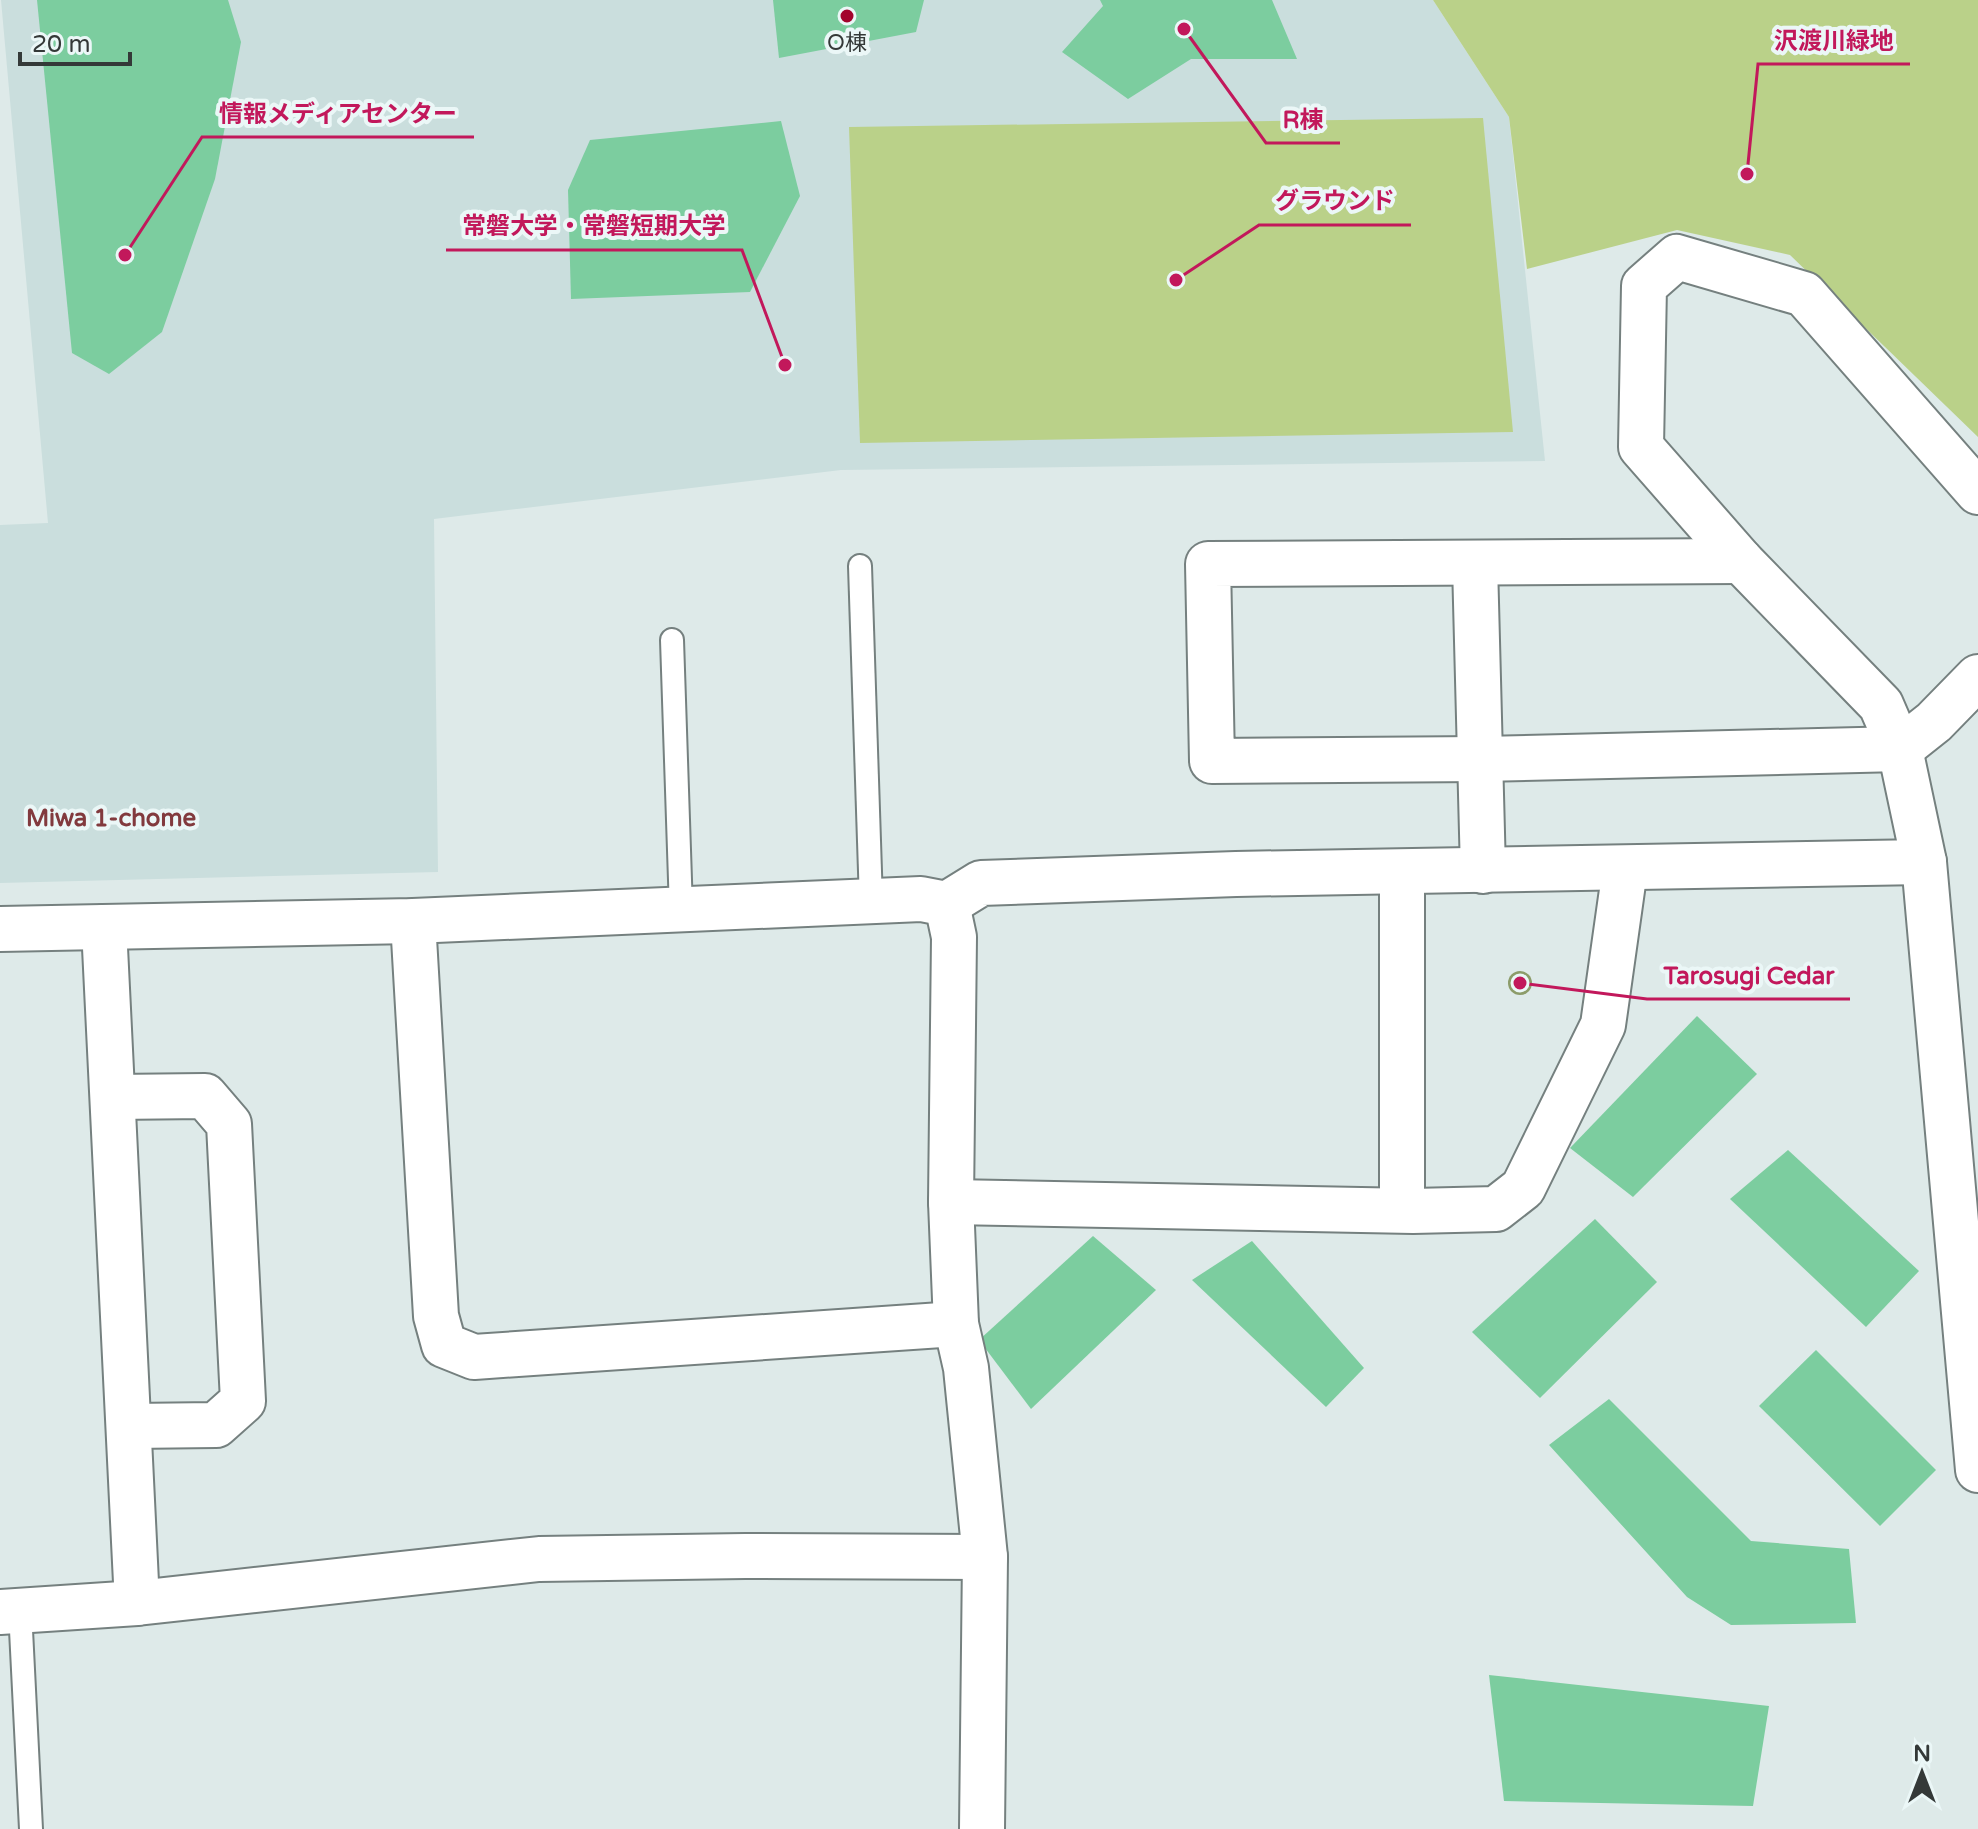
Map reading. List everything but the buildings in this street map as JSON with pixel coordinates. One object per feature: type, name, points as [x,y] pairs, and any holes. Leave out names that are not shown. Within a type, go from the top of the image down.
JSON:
[{"type":"street","points":[[1978,492],[1804,294],[1677,257],[1644,286],[1641,447],[1741,561],[1881,705],[1900,749],[1924,862],[1978,1470]]},
{"type":"street","points":[[1741,561],[1208,564],[1212,761],[1482,759],[1900,749],[1934,722],[1978,677]]},
{"type":"street","points":[[1475,564],[1483,871]]},
{"type":"street","points":[[0,929],[413,921],[921,899],[947,904],[981,883],[1924,862]]},
{"type":"street","points":[[951,1202],[1496,1209],[1523,1188],[1603,1025],[1625,869]]},
{"type":"street","points":[[1402,872],[1402,1210]]},
{"type":"street","points":[[947,904],[954,937],[951,1202],[956,1324],[966,1368],[985,1557],[982,1829]]},
{"type":"street","points":[[413,921],[436,1316],[444,1345],[474,1357],[956,1324]]},
{"type":"street","points":[[104,927],[137,1603]]},
{"type":"street","points":[[113,1097],[205,1096],[229,1124],[242,1370],[243,1401],[216,1425],[130,1426]]},
{"type":"street","points":[[10,1611],[137,1603],[539,1559],[985,1557]]},
{"type":"lane","points":[[860,566],[871,902]]},
{"type":"lane","points":[[672,640],[681,910]]},
{"type":"lane","points":[[10,1611],[31,1829]]},
{"type":"shaded area","points":[[1,0],[1433,0],[1509,117],[1545,461],[841,470],[434,519],[438,872],[0,883],[0,525],[48,523]]},
{"type":"green space","points":[[1433,0],[1978,0],[1978,437],[1790,255],[1677,230],[1527,269],[1509,117]]},
{"type":"green space","points":[[1483,118],[1513,432],[860,443],[849,127]]},
{"type":"place","name":"O棟","points":[[847,16]]},
{"type":"place","name":"R棟","points":[[1184,29]]},
{"type":"place","name":"沢渡川緑地","points":[[1747,174]]},
{"type":"place","name":"情報メディアセンター","points":[[125,255]]},
{"type":"place","name":"グラウンド","points":[[1176,280]]},
{"type":"place","name":"常磐大学・常磐短期大学","points":[[785,365]]},
{"type":"place","name":"Tarosugi Cedar","points":[[1520,983]]},
{"type":"district","name":"Miwa 1-chome","points":[[111,818]]}]
